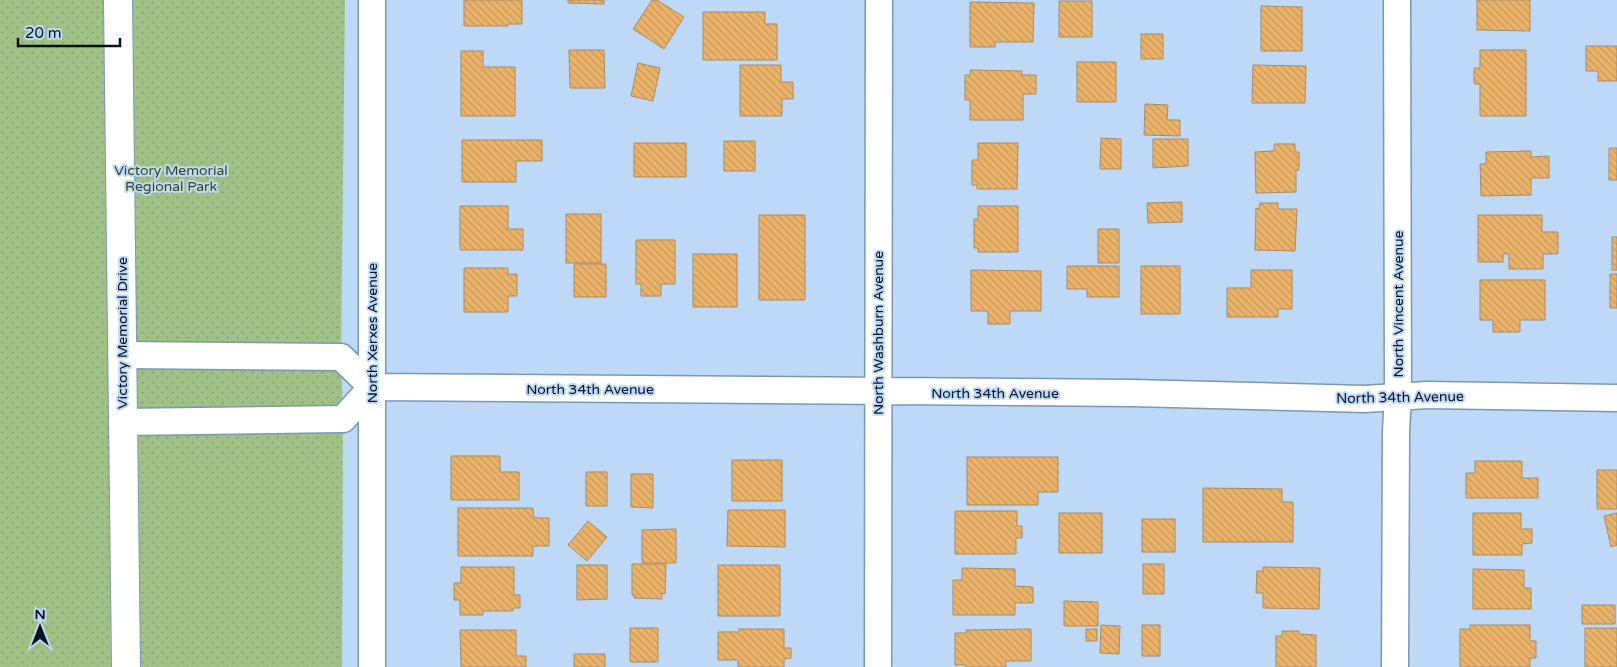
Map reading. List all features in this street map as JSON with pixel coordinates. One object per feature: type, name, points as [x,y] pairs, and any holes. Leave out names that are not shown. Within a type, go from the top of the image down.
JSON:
[{"type":"street","name":"Victory Memorial Drive","points":[[118,0],[126,667]]},
{"type":"street","name":"North Xerxes Avenue","points":[[372,0],[372,667]]},
{"type":"street","name":"North Washburn Avenue","points":[[878,667],[879,0]]},
{"type":"street","name":"North Vincent Avenue","points":[[1395,667],[1396,431],[1398,396],[1397,0]]},
{"type":"street","points":[[123,356],[341,357],[372,387],[343,419],[123,422]]},
{"type":"street","name":"North 34th Avenue","points":[[372,387],[1132,393],[1365,399],[1398,396],[1617,398]]},
{"type":"green space","name":"Victory Memorial Regional Park","points":[[0,0],[345,0],[341,357],[343,419],[342,667],[0,667]]},
{"type":"building","points":[[464,0],[522,0],[522,24],[508,24],[508,26],[464,26]]},
{"type":"building","points":[[568,0],[604,0],[604,4],[568,3]]},
{"type":"building","points":[[652,0],[657,0],[684,17],[664,49],[633,29]]},
{"type":"building","points":[[1477,0],[1530,0],[1530,31],[1477,30]]},
{"type":"building","points":[[1059,1],[1092,1],[1092,37],[1059,37]]},
{"type":"building","points":[[970,2],[1034,3],[1033,42],[995,42],[995,47],[970,47]]},
{"type":"building","points":[[1261,6],[1302,7],[1302,51],[1261,51]]},
{"type":"building","points":[[703,12],[765,12],[765,24],[777,24],[777,60],[703,60]]},
{"type":"building","points":[[1141,34],[1163,34],[1163,59],[1141,59]]},
{"type":"building","points":[[1586,46],[1617,46],[1617,81],[1598,81],[1598,71],[1586,71]]},
{"type":"building","points":[[569,50],[604,50],[605,88],[570,88]]},
{"type":"building","points":[[1480,50],[1526,50],[1526,116],[1480,116],[1480,84],[1474,84],[1474,68],[1480,68]]},
{"type":"building","points":[[461,51],[483,51],[483,67],[515,67],[515,116],[461,116]]},
{"type":"building","points":[[1077,62],[1116,62],[1116,102],[1077,102]]},
{"type":"building","points":[[638,63],[660,68],[653,101],[631,96]]},
{"type":"building","points":[[740,65],[781,65],[781,82],[793,82],[793,99],[782,99],[782,116],[740,116]]},
{"type":"building","points":[[1253,65],[1306,66],[1305,103],[1252,103]]},
{"type":"building","points":[[970,70],[1022,71],[1022,75],[1036,75],[1036,94],[1023,94],[1023,120],[970,120],[970,100],[965,100],[965,75],[970,75]]},
{"type":"building","points":[[1145,104],[1168,105],[1167,120],[1180,120],[1180,136],[1144,135]]},
{"type":"building","points":[[1101,138],[1121,139],[1121,169],[1100,169]]},
{"type":"building","points":[[1153,139],[1188,139],[1188,166],[1153,168]]},
{"type":"building","points":[[462,140],[542,140],[542,161],[516,161],[516,182],[462,182]]},
{"type":"building","points":[[724,141],[755,141],[755,171],[724,171]]},
{"type":"building","points":[[634,143],[686,143],[686,177],[634,177]]},
{"type":"building","points":[[978,143],[1018,143],[1017,189],[977,189],[977,185],[972,185],[972,160],[978,160]]},
{"type":"building","points":[[1274,144],[1295,144],[1295,152],[1299,152],[1299,170],[1296,170],[1296,192],[1256,193],[1255,152],[1274,151]]},
{"type":"building","points":[[1609,148],[1617,148],[1617,180],[1609,180]]},
{"type":"building","points":[[1531,151],[1531,157],[1549,156],[1549,178],[1531,178],[1531,195],[1481,196],[1480,164],[1486,164],[1486,152]]},
{"type":"building","points":[[1182,202],[1182,222],[1148,223],[1147,203]]},
{"type":"building","points":[[1260,203],[1278,203],[1278,209],[1297,209],[1295,251],[1255,250],[1256,208],[1259,209]]},
{"type":"building","points":[[460,206],[508,206],[508,229],[523,229],[523,250],[460,250]]},
{"type":"building","points":[[978,206],[1018,206],[1018,252],[978,252],[978,248],[974,248],[974,219],[978,219]]},
{"type":"building","points":[[566,214],[601,214],[601,263],[566,263]]},
{"type":"building","points":[[759,215],[805,215],[805,300],[759,300]]},
{"type":"building","points":[[1478,215],[1542,215],[1542,232],[1558,232],[1558,254],[1543,254],[1543,269],[1509,269],[1509,254],[1503,254],[1503,262],[1478,262]]},
{"type":"building","points":[[1098,229],[1119,229],[1119,263],[1098,263]]},
{"type":"building","points":[[1612,237],[1617,237],[1617,270],[1612,270]]},
{"type":"building","points":[[636,240],[675,240],[675,284],[661,284],[661,296],[641,296],[641,284],[636,284]]},
{"type":"building","points":[[693,254],[737,254],[737,307],[693,307]]},
{"type":"building","points":[[574,264],[606,264],[606,297],[574,297]]},
{"type":"building","points":[[1067,266],[1119,266],[1119,297],[1087,297],[1087,289],[1067,289]]},
{"type":"building","points":[[1141,266],[1180,266],[1180,314],[1141,314]]},
{"type":"building","points":[[464,268],[508,268],[508,274],[517,274],[517,296],[508,296],[508,312],[464,312]]},
{"type":"building","points":[[971,270],[1041,271],[1041,311],[1010,311],[1010,324],[988,324],[988,311],[971,311]]},
{"type":"building","points":[[1251,270],[1292,270],[1292,309],[1278,309],[1278,317],[1227,317],[1227,288],[1251,288]]},
{"type":"building","points":[[1610,274],[1617,274],[1617,308],[1610,308]]},
{"type":"building","points":[[1480,280],[1545,280],[1545,320],[1520,320],[1520,332],[1493,332],[1493,320],[1480,320]]},
{"type":"building","points":[[451,456],[500,456],[500,472],[519,472],[519,500],[451,500]]},
{"type":"building","points":[[967,457],[1058,457],[1058,492],[1038,492],[1038,505],[967,505]]},
{"type":"building","points":[[732,460],[782,460],[782,501],[732,501]]},
{"type":"building","points":[[1475,461],[1522,461],[1522,478],[1538,478],[1538,498],[1466,498],[1466,473],[1475,473]]},
{"type":"building","points":[[1597,470],[1617,470],[1617,509],[1597,509]]},
{"type":"building","points":[[586,472],[607,472],[607,506],[586,506]]},
{"type":"building","points":[[631,474],[653,474],[653,508],[631,507]]},
{"type":"building","points":[[1203,488],[1282,489],[1282,502],[1293,502],[1293,542],[1203,542]]},
{"type":"building","points":[[458,508],[533,508],[534,518],[549,518],[549,546],[533,546],[533,556],[458,556]]},
{"type":"building","points":[[728,510],[785,510],[785,547],[727,546]]},
{"type":"building","points":[[955,511],[1017,511],[1017,526],[1022,526],[1022,538],[1016,538],[1016,554],[955,554]]},
{"type":"building","points":[[1059,513],[1102,513],[1102,553],[1059,553]]},
{"type":"building","points":[[1473,513],[1521,513],[1521,529],[1532,529],[1532,543],[1522,544],[1522,555],[1473,555]]},
{"type":"building","points":[[1617,513],[1617,545],[1611,547],[1604,516]]},
{"type":"building","points":[[1142,519],[1175,519],[1175,552],[1142,552]]},
{"type":"building","points":[[588,521],[607,537],[587,561],[568,545]]},
{"type":"building","points":[[676,529],[676,563],[642,563],[642,530]]},
{"type":"building","points":[[632,564],[666,564],[665,594],[662,593],[662,599],[634,598],[635,595],[632,595]]},
{"type":"building","points":[[1143,564],[1164,564],[1164,594],[1143,594]]},
{"type":"building","points":[[577,565],[607,565],[607,599],[577,600]]},
{"type":"building","points":[[718,565],[780,565],[780,616],[718,616]]},
{"type":"building","points":[[461,567],[514,567],[514,595],[520,595],[520,608],[513,608],[513,611],[483,611],[483,615],[460,615],[460,600],[454,600],[454,583],[461,583]]},
{"type":"building","points":[[1263,567],[1320,568],[1319,609],[1263,608],[1263,593],[1256,593],[1257,571],[1263,571]]},
{"type":"building","points":[[962,568],[1015,569],[1015,586],[1033,587],[1033,603],[1015,603],[1015,615],[953,615],[953,580],[962,580]]},
{"type":"building","points":[[1473,569],[1524,570],[1524,588],[1531,588],[1531,609],[1473,609]]},
{"type":"building","points":[[1064,601],[1098,602],[1098,626],[1064,626]]},
{"type":"building","points":[[1582,605],[1615,605],[1615,624],[1582,624]]},
{"type":"building","points":[[1101,625],[1120,626],[1119,654],[1100,653]]},
{"type":"building","points":[[1142,625],[1160,625],[1160,656],[1142,656]]},
{"type":"building","points":[[1470,625],[1530,625],[1530,641],[1536,641],[1536,658],[1530,658],[1530,667],[1460,667],[1460,629],[1470,629]]},
{"type":"building","points":[[630,628],[658,628],[658,662],[630,662]]},
{"type":"building","points":[[1585,628],[1617,628],[1617,667],[1585,667]]},
{"type":"building","points":[[739,629],[784,629],[784,648],[791,648],[791,658],[784,659],[784,667],[738,667],[738,660],[718,660],[718,632],[739,632]]},
{"type":"building","points":[[1031,629],[1031,661],[1006,661],[1006,667],[966,667],[966,665],[955,665],[955,633],[967,633],[966,630]]},
{"type":"building","points":[[1086,629],[1097,629],[1097,641],[1086,641]]},
{"type":"building","points":[[460,630],[516,630],[516,656],[526,656],[526,667],[461,667]]},
{"type":"building","points":[[1282,631],[1299,631],[1299,634],[1316,635],[1316,667],[1276,667],[1276,636],[1282,636]]},
{"type":"building","points":[[574,654],[605,654],[605,667],[574,667]]}]
